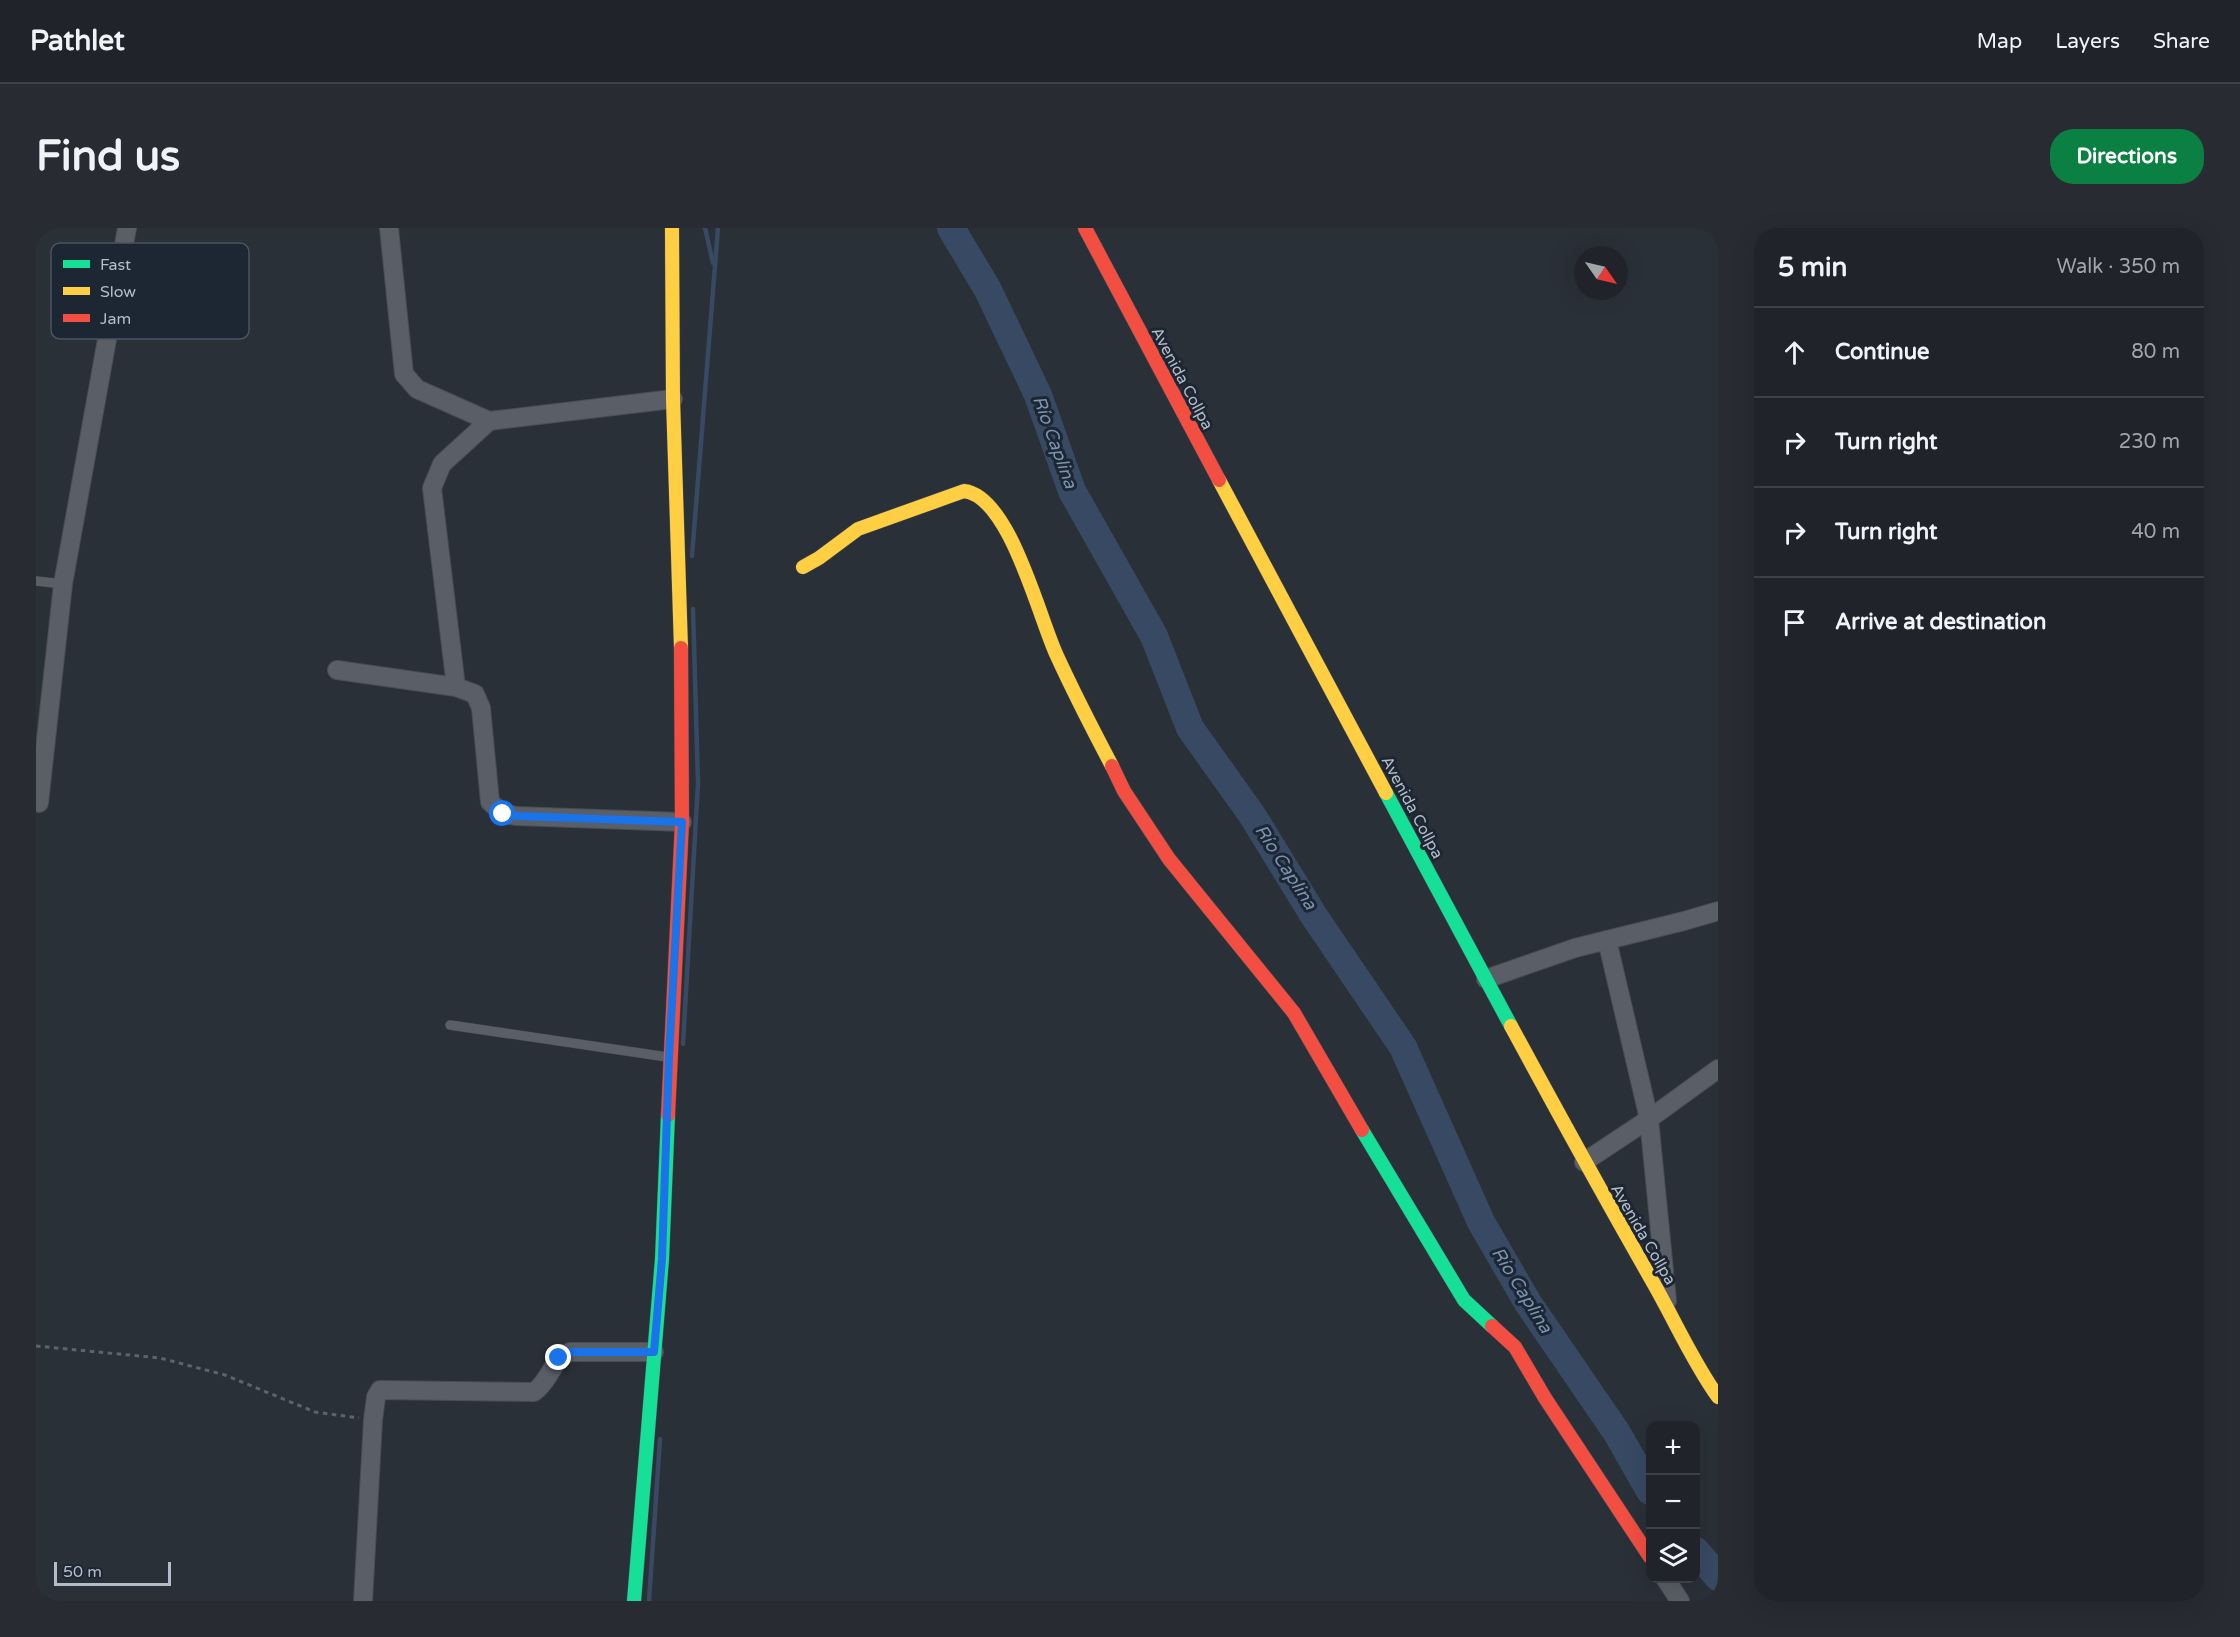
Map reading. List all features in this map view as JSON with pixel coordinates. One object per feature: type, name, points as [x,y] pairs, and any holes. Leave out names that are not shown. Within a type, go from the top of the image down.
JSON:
[{"type":"street","points":[[124,243],[127,228]]},
{"type":"street","points":[[389,228],[404,374],[417,389],[489,421],[673,399]]},
{"type":"street","points":[[634,1601],[662,1259],[669,1057],[682,822],[680,582],[673,399],[672,228]]},
{"type":"street","name":"Avenida Collpa","points":[[1085,228],[1132,320],[1584,1162],[1668,1309],[1710,1373],[1718,1397]]},
{"type":"street","points":[[39,803],[63,584],[107,339]]},
{"type":"street","points":[[456,687],[432,488],[442,464],[489,421]]},
{"type":"street","points":[[802,567],[819,558],[858,529],[964,491],[974,492],[996,513],[1017,551],[1056,655],[1124,791],[1169,860],[1294,1012],[1464,1300],[1515,1347],[1545,1398],[1646,1551]]},
{"type":"street","points":[[337,670],[456,687],[475,694],[481,708],[490,802],[503,814],[682,822]]},
{"type":"street","points":[[1486,979],[1575,948],[1684,921],[1718,910]]},
{"type":"street","points":[[1607,940],[1648,1119],[1668,1309]]},
{"type":"street","points":[[1584,1162],[1718,1069]]},
{"type":"street","points":[[363,1601],[373,1420],[376,1397],[380,1390],[534,1392],[542,1386],[559,1358],[570,1352],[654,1352]]},
{"type":"street","points":[[1668,1583],[1680,1601]]},
{"type":"lane","points":[[36,580],[63,584]]},
{"type":"lane","points":[[450,1025],[669,1057]]},
{"type":"path","points":[[36,1346],[160,1359],[233,1377],[315,1412],[373,1420]]},
{"type":"waterway","points":[[705,228],[713,263]]},
{"type":"waterway","points":[[692,556],[718,228]]},
{"type":"waterway","name":"Río Caplina","points":[[951,228],[988,290],[1038,395],[1072,491],[1154,636],[1190,728],[1252,815],[1314,916],[1403,1047],[1481,1222],[1528,1303],[1617,1433],[1646,1484]]},
{"type":"waterway","points":[[683,1044],[698,783],[693,609]]},
{"type":"waterway","points":[[649,1601],[660,1439]]},
{"type":"waterway","name":"Río Caplina","points":[[1700,1556],[1718,1577]]},
{"type":"traffic: fast","points":[[1386,793],[1511,1026]]},
{"type":"traffic: fast","points":[[634,1601],[662,1259],[668,1115]]},
{"type":"traffic: fast","points":[[1362,1130],[1464,1300],[1492,1326]]},
{"type":"traffic: slow","points":[[672,228],[673,399],[681,648]]},
{"type":"traffic: slow","points":[[1219,480],[1386,793]]},
{"type":"traffic: slow","points":[[803,567],[858,529],[964,491],[980,498],[995,514],[1009,535],[1032,588],[1057,656],[1112,766]]},
{"type":"traffic: slow","points":[[1511,1026],[1693,1356],[1718,1397]]},
{"type":"traffic: jam","points":[[1085,228],[1219,480]]},
{"type":"traffic: jam","points":[[668,1115],[682,822],[681,648]]},
{"type":"traffic: jam","points":[[1112,766],[1124,791],[1169,859],[1294,1013],[1362,1130]]},
{"type":"traffic: jam","points":[[1492,1326],[1515,1347],[1545,1398],[1646,1551]]},
{"type":"route","points":[[503,814],[682,822],[669,1057],[662,1259],[654,1352],[570,1352],[559,1358]]}]
